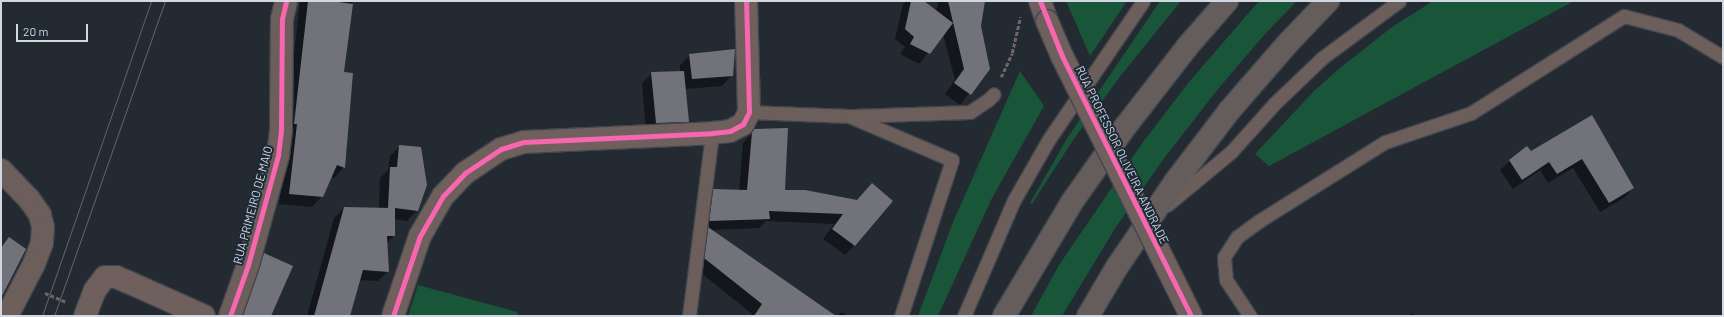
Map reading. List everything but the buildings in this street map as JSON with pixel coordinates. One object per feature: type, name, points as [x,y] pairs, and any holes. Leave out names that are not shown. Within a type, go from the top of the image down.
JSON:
[{"type":"highway","points":[[1004,316],[1072,202],[1121,133],[1183,52],[1227,1]]},
{"type":"highway","points":[[1088,316],[1146,222],[1229,111],[1289,42],[1328,1]]},
{"type":"street","name":"RUA PRIMEIRO DE MAIO","points":[[230,316],[250,259],[278,155],[281,129],[282,19],[286,1]]},
{"type":"street","points":[[393,316],[420,236],[443,196],[465,173],[501,149],[524,142],[712,134],[730,131],[743,124],[749,112],[746,1]]},
{"type":"street","name":"RUA PROFESSOR OLIVEIRA ANDRADE","points":[[1044,11],[1062,56],[1192,316]]},
{"type":"street","points":[[1,170],[30,199],[40,215],[43,227],[42,243],[24,285],[7,316]]},
{"type":"street","points":[[76,313],[105,277],[116,277],[204,316]]},
{"type":"lane","points":[[964,316],[1014,200],[1045,146],[1143,1]]},
{"type":"lane","points":[[1146,222],[1231,152],[1274,104],[1322,58],[1399,1]]},
{"type":"lane","points":[[1250,316],[1226,280],[1224,257],[1237,237],[1258,221],[1386,142],[1471,113],[1624,16],[1678,30],[1723,57]]},
{"type":"lane","points":[[749,112],[849,116],[970,112],[994,94]]},
{"type":"lane","points":[[849,116],[952,160],[901,316]]},
{"type":"lane","points":[[689,316],[712,134]]},
{"type":"path","points":[[994,94],[1012,52],[1020,16]]},
{"type":"path","points":[[24,285],[69,303],[76,313]]},
{"type":"green space","points":[[1066,1],[1127,1],[1090,56]]},
{"type":"green space","points":[[1160,1],[1181,1],[1122,74],[1073,140],[1032,204],[1030,203],[1068,137]]},
{"type":"green space","points":[[1259,1],[1297,1],[1265,34],[1218,89],[1162,161],[1116,227],[1062,316],[1031,316],[1059,265],[1143,142],[1189,82]]},
{"type":"green space","points":[[1433,1],[1574,1],[1269,166],[1255,154],[1315,90],[1340,68],[1392,27]]},
{"type":"green space","points":[[1020,71],[1044,106],[991,200],[938,316],[918,316],[953,222]]},
{"type":"green space","points":[[418,285],[517,312],[518,316],[408,316]]},
{"type":"tram line","points":[[42,316],[151,1]]},
{"type":"tram line","points":[[54,316],[165,1]]},
{"type":"cycle path","points":[[230,316],[248,265],[278,155],[281,129],[282,19],[286,1]]},
{"type":"cycle path","points":[[393,316],[420,236],[443,196],[465,173],[501,149],[524,142],[712,133],[730,131],[743,124],[749,112],[746,1]]},
{"type":"cycle path","points":[[1040,1],[1062,56],[1191,316]]}]
